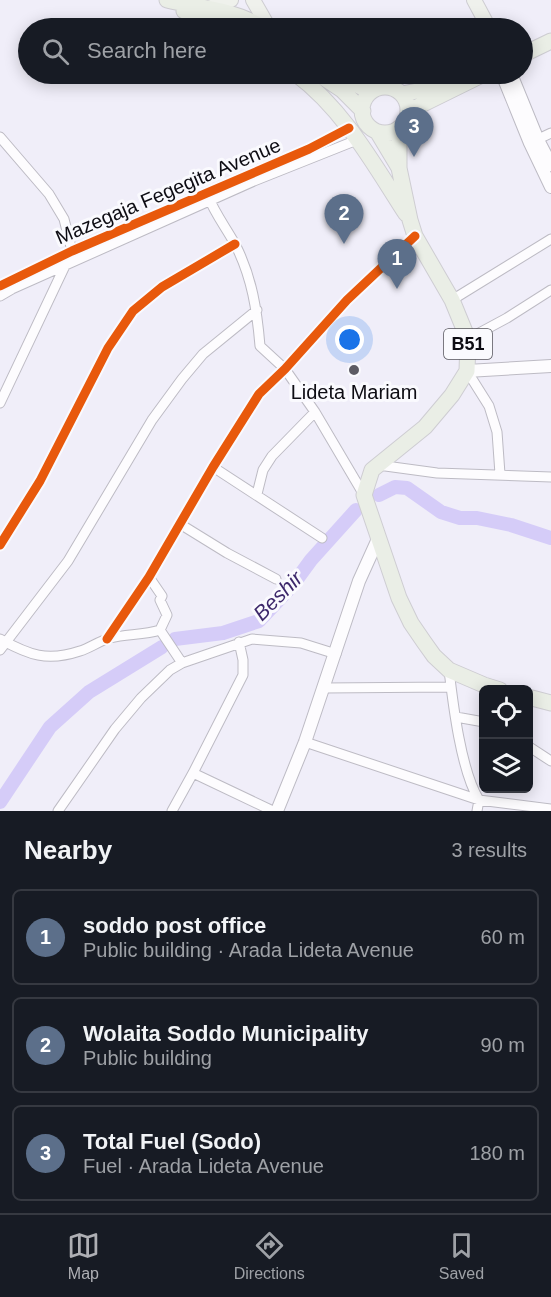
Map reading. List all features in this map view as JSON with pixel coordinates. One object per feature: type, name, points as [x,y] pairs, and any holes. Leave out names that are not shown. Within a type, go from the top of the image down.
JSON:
[{"type":"highway","points":[[159,0],[200,18]]},
{"type":"highway","points":[[167,0],[229,12],[244,18]]},
{"type":"highway","points":[[206,9],[223,18]]},
{"type":"highway","points":[[533,38],[551,30]]},
{"type":"highway","points":[[533,50],[551,41]]},
{"type":"highway","points":[[308,84],[327,100],[353,134],[410,220]]},
{"type":"highway","points":[[333,84],[363,111],[369,126],[378,133],[390,133],[404,124],[415,108],[464,84]]},
{"type":"highway","points":[[356,84],[370,92]]},
{"type":"highway","points":[[402,94],[427,89],[438,84]]},
{"type":"highway","points":[[363,111],[364,102],[370,92],[384,87],[393,88],[402,94],[408,109],[404,124]]},
{"type":"highway","name":"B51","points":[[364,495],[372,470],[425,427],[452,395],[467,371],[468,339],[452,300],[415,236],[410,220],[399,168],[404,124]]},
{"type":"highway","name":"B51","points":[[378,133],[399,168]]},
{"type":"highway","points":[[364,495],[399,598],[411,623],[434,656],[449,670],[482,685]]},
{"type":"highway","points":[[533,698],[551,703]]},
{"type":"main road","points":[[206,9],[231,0]]},
{"type":"main road","points":[[253,0],[262,18]]},
{"type":"main road","points":[[467,0],[476,18]]},
{"type":"main road","points":[[474,0],[484,18]]},
{"type":"main road","points":[[507,84],[534,142],[551,165]]},
{"type":"main road","points":[[514,84],[551,187]]},
{"type":"main road","points":[[467,371],[551,366]]},
{"type":"main road","points":[[275,811],[305,742],[359,581],[378,539]]},
{"type":"street","points":[[534,142],[551,133]]},
{"type":"street","name":"Mazegaja Fegegita Avenue","points":[[0,296],[309,149],[353,134]]},
{"type":"street","name":"Mazegaja Fegegita Avenue","points":[[0,286],[72,250],[254,181],[353,134]]},
{"type":"street","points":[[0,137],[49,194],[64,219],[72,250],[0,403]]},
{"type":"street","points":[[208,198],[235,244],[248,273],[257,310],[260,346],[285,369],[315,411],[364,495]]},
{"type":"street","points":[[107,639],[149,577],[213,467],[259,394],[285,369],[347,300],[415,236]]},
{"type":"street","points":[[452,300],[551,239]]},
{"type":"street","points":[[0,545],[40,481],[108,348],[133,311],[162,287],[235,244]]},
{"type":"street","points":[[468,339],[551,290]]},
{"type":"street","points":[[149,577],[162,596],[160,600],[167,615],[160,630],[146,634],[126,634],[107,639],[80,651],[55,657],[31,654],[2,644],[68,561],[152,420],[176,387],[203,354],[257,310]]},
{"type":"street","points":[[467,371],[489,406],[497,432],[500,474]]},
{"type":"street","points":[[257,494],[263,470],[272,456],[315,411]]},
{"type":"street","points":[[378,465],[437,473],[551,477]]},
{"type":"street","points":[[213,467],[322,538]]},
{"type":"street","points":[[180,524],[276,579]]},
{"type":"street","points":[[160,630],[182,663]]},
{"type":"street","points":[[58,811],[97,752],[121,721],[170,670],[182,663],[252,639],[301,643],[336,654]]},
{"type":"street","points":[[172,811],[243,675],[243,660],[239,642]]},
{"type":"street","points":[[449,670],[456,717],[471,787],[479,800],[477,811]]},
{"type":"street","points":[[324,688],[451,687]]},
{"type":"street","points":[[456,717],[479,721]]},
{"type":"street","points":[[305,742],[479,800],[551,809]]},
{"type":"street","points":[[533,749],[551,761]]},
{"type":"street","points":[[193,773],[275,811]]},
{"type":"waterway","name":"Beshir","points":[[379,495],[395,487],[407,488],[441,512],[460,518],[477,518],[511,525],[551,538]]},
{"type":"waterway","name":"Beshir","points":[[175,639],[223,633],[259,621],[292,586],[311,560],[356,510]]},
{"type":"waterway","name":"Beshir","points":[[0,802],[50,727],[89,692],[162,647]]},
{"type":"cycle path","points":[[0,286],[72,251],[309,149],[349,128]]},
{"type":"cycle path","points":[[107,639],[149,577],[213,467],[259,394],[285,369],[347,300],[415,236]]},
{"type":"cycle path","points":[[0,545],[40,481],[108,348],[133,311],[162,287],[235,244]]},
{"type":"place","name":"Total Fuel (Sodo)","points":[[414,157]]},
{"type":"place","name":"Wolaita Soddo Municipality","points":[[344,244]]},
{"type":"place","name":"soddo post office","points":[[397,289]]},
{"type":"place","name":"Lideta Mariam","points":[[354,370]]}]
